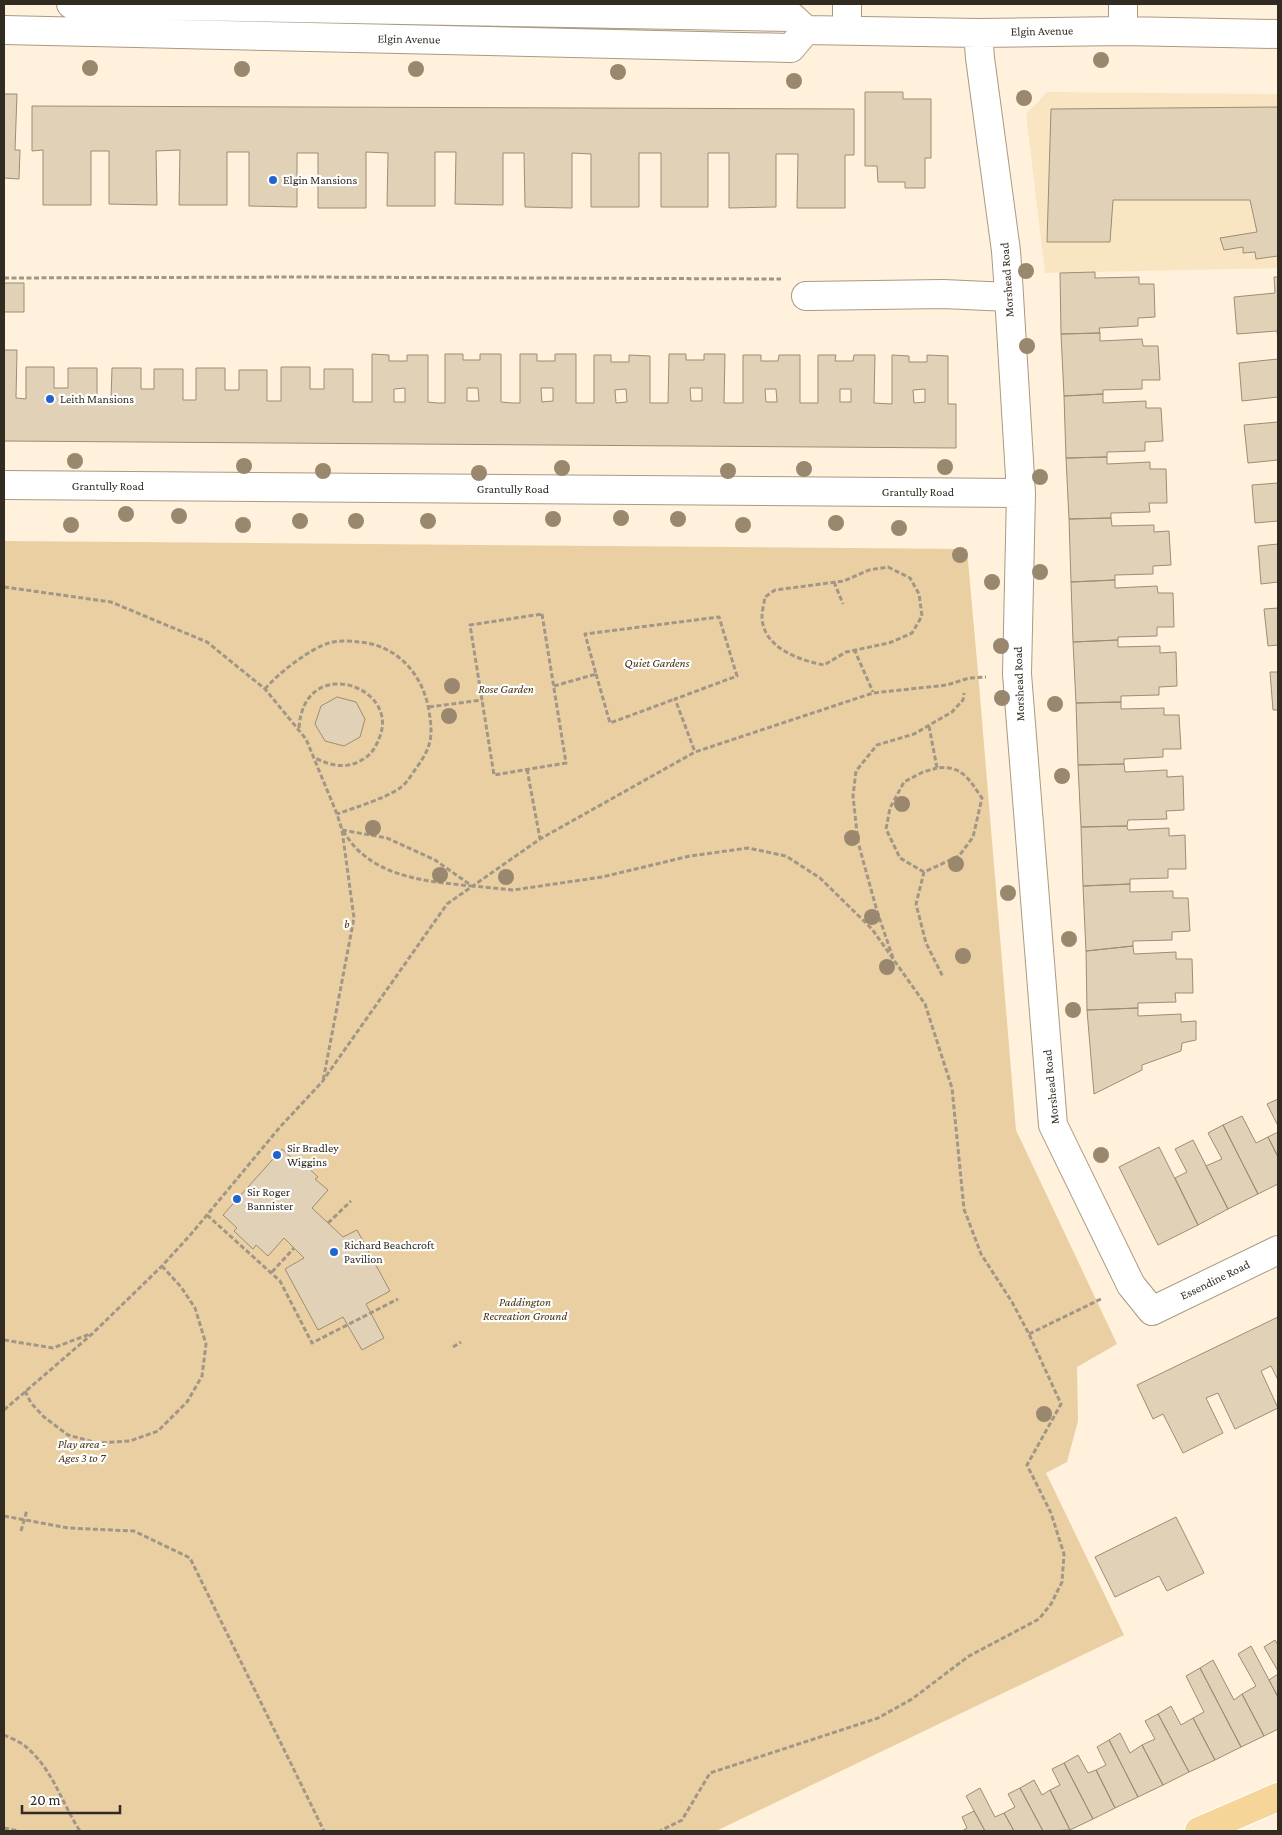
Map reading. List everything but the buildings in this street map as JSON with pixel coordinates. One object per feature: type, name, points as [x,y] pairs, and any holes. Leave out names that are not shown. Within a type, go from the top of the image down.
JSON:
[{"type":"main road","points":[[1199,1831],[1278,1797]]},
{"type":"street","points":[[71,4],[792,16],[806,30]]},
{"type":"street","points":[[1123,4],[1123,31]]},
{"type":"street","name":"Elgin Avenue","points":[[4,30],[790,48],[806,30],[847,17],[978,33],[1123,31],[1278,34]]},
{"type":"street","name":"Morshead Road","points":[[978,33],[1006,251],[1021,493],[1017,674],[1053,1125],[1131,1285],[1152,1311]]},
{"type":"street","points":[[806,296],[944,294],[1009,296]]},
{"type":"street","name":"Grantully Road","points":[[4,485],[1021,493]]},
{"type":"street","name":"Essendine Road","points":[[1152,1311],[1278,1250]]},
{"type":"path","points":[[4,278],[313,277],[782,280]]},
{"type":"path","points":[[888,567],[910,578],[919,594],[922,616],[912,633],[889,643],[854,649],[824,665],[807,661],[784,651],[768,635],[762,618],[765,597],[775,590],[844,581],[869,570],[888,567]]},
{"type":"path","points":[[834,582],[843,604]]},
{"type":"path","points":[[4,587],[111,602],[207,642],[264,689],[306,739],[342,830],[354,918],[322,1082]]},
{"type":"path","points":[[542,614],[554,686],[566,764],[494,774],[470,625],[542,614]]},
{"type":"path","points":[[719,616],[737,676],[610,723],[596,674],[585,634],[719,616]]},
{"type":"path","points":[[264,689],[292,664],[328,643],[348,640],[369,643],[393,652],[410,667],[421,683],[428,701],[432,725],[432,740],[427,754],[401,788],[337,814]]},
{"type":"path","points":[[854,649],[873,692]]},
{"type":"path","points":[[554,686],[596,674]]},
{"type":"path","points":[[4,1410],[92,1334],[162,1266],[207,1215],[280,1127],[322,1082],[448,904],[540,838],[695,752],[873,692],[947,685],[969,678]]},
{"type":"path","points":[[299,729],[300,715],[306,702],[315,692],[328,685],[342,683],[356,686],[368,693],[377,705],[382,718],[382,732],[377,746],[368,756],[355,764],[341,767],[315,758]]},
{"type":"path","points":[[895,963],[877,911],[858,842],[853,796],[856,771],[877,745],[914,734],[929,726],[959,706],[963,700],[964,693]]},
{"type":"path","points":[[675,699],[695,752]]},
{"type":"path","points":[[429,707],[482,700]]},
{"type":"path","points":[[929,726],[938,768]]},
{"type":"path","points":[[948,767],[964,773],[982,798],[973,837],[959,856],[924,872],[900,858],[886,829],[890,808],[904,782],[923,772],[948,767]]},
{"type":"path","points":[[528,769],[540,838]]},
{"type":"path","points":[[342,830],[360,852],[382,868],[424,881],[472,886],[513,890],[602,877],[690,856],[748,848],[786,856],[820,878],[872,929],[925,1004],[952,1088],[964,1209],[982,1254],[1012,1302],[1029,1334],[1061,1404],[1027,1465],[1051,1514],[1064,1554],[1062,1582],[1051,1604],[1038,1619],[969,1656],[912,1700],[878,1718],[710,1773],[682,1820],[660,1831]]},
{"type":"path","points":[[342,830],[386,838],[435,860],[472,886]]},
{"type":"path","points":[[924,872],[916,904],[926,943],[943,977]]},
{"type":"path","points":[[328,1223],[351,1201]]},
{"type":"path","points":[[207,1215],[280,1281],[312,1343],[398,1299]]},
{"type":"path","points":[[272,1272],[294,1248]]},
{"type":"path","points":[[25,1391],[31,1403],[44,1417],[68,1435],[97,1443],[130,1441],[158,1431],[187,1402],[202,1376],[206,1344],[195,1308],[181,1287],[162,1266]]},
{"type":"path","points":[[1029,1334],[1131,1285]]},
{"type":"path","points":[[4,1340],[53,1348],[92,1334]]},
{"type":"path","points":[[453,1346],[461,1342]]},
{"type":"path","points":[[22,1531],[27,1510]]},
{"type":"path","points":[[4,1516],[68,1528],[134,1530],[190,1558],[324,1831]]},
{"type":"path","points":[[4,1735],[24,1744],[47,1768],[68,1812],[80,1831]]},
{"type":"path","points":[[4,1828],[19,1831]]},
{"type":"shaded area","points":[[1047,92],[1278,94],[1278,268],[1045,273],[1026,114]]},
{"type":"green space","name":"Paddington Recreation Ground","points":[[4,541],[967,549],[1016,1130],[1117,1344],[1077,1367],[1078,1421],[1067,1462],[1046,1473],[1124,1635],[716,1831],[4,1831]]},
{"type":"place","name":"Elgin Mansions","points":[[273,180]]},
{"type":"place","name":"Leith Mansions","points":[[50,399]]},
{"type":"place","name":"Sir Bradley Wiggins","points":[[277,1155]]},
{"type":"place","name":"Sir Roger Bannister","points":[[237,1199]]},
{"type":"place","name":"Richard Beachcroft Pavilion","points":[[334,1252]]},
{"type":"park label","name":"Quiet Gardens","points":[[657,663]]},
{"type":"park label","name":"Rose Garden","points":[[506,689]]},
{"type":"park label","name":"b","points":[[347,924]]},
{"type":"park label","name":"Play area - Ages 3 to 7","points":[[82,1451]]}]
